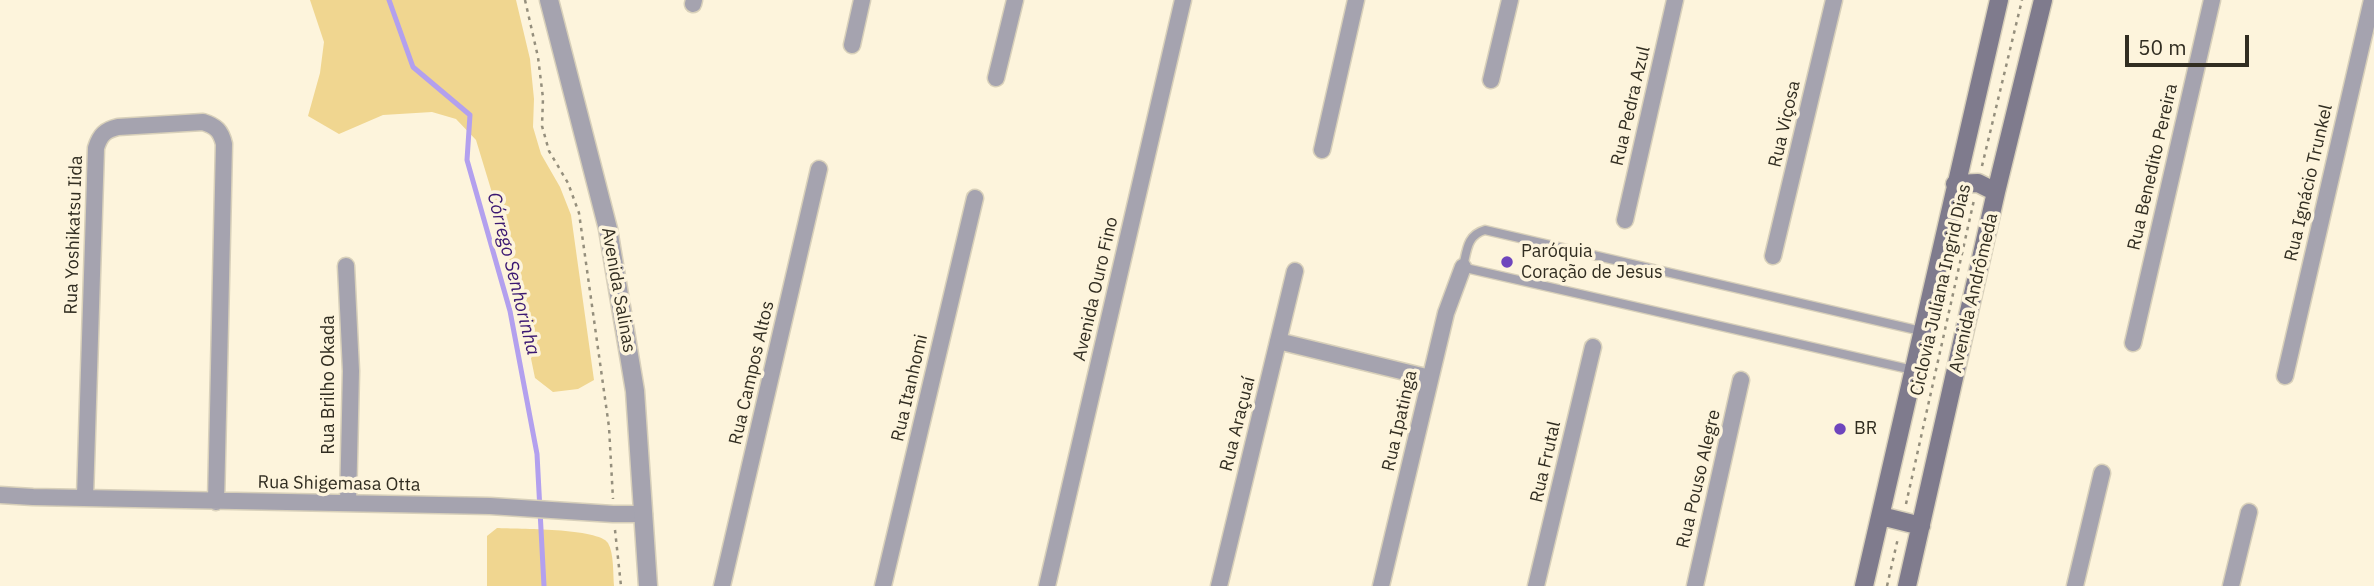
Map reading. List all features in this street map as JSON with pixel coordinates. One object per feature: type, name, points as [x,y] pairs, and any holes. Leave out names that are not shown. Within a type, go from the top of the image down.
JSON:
[{"type":"main road","points":[[1864,586],[1999,0]]},
{"type":"main road","name":"Avenida Andrômeda","points":[[1907,586],[1996,192],[2043,0]]},
{"type":"main road","points":[[1955,184],[1978,183],[1996,192]]},
{"type":"main road","points":[[1881,516],[1921,526]]},
{"type":"street","name":"Avenida Salinas","points":[[549,0],[608,229],[635,391],[648,586]]},
{"type":"street","points":[[852,46],[862,0]]},
{"type":"street","points":[[996,78],[1015,0]]},
{"type":"street","name":"Avenida Ouro Fino","points":[[1047,586],[1183,0]]},
{"type":"street","points":[[1322,150],[1356,0]]},
{"type":"street","points":[[1491,80],[1510,0]]},
{"type":"street","name":"Rua Pedra Azul","points":[[1625,220],[1675,0]]},
{"type":"street","name":"Rua Viçosa","points":[[1773,256],[1834,0]]},
{"type":"street","name":"Rua Benedito Pereira","points":[[2133,343],[2211,0]]},
{"type":"street","name":"Rua Ignácio Trunkel","points":[[2285,376],[2372,0]]},
{"type":"street","name":"Rua Yoshikatsu Iida","points":[[85,497],[96,148],[99,137],[107,130],[118,127],[203,122],[214,125],[221,133],[224,144],[216,502]]},
{"type":"street","name":"Rua Campos Altos","points":[[722,586],[819,169]]},
{"type":"street","name":"Rua Itanhomi","points":[[883,586],[975,198]]},
{"type":"street","name":"Rua Brilho Okada","points":[[346,266],[351,371],[348,503]]},
{"type":"street","name":"Rua Ipatinga","points":[[1381,586],[1446,313],[1464,267]]},
{"type":"street","name":"Rua Araçuaí","points":[[1219,586],[1295,271]]},
{"type":"street","points":[[1278,341],[1430,378]]},
{"type":"street","name":"Rua Frutal","points":[[1536,586],[1592,347]]},
{"type":"street","name":"Rua Pouso Alegre","points":[[1695,586],[1741,380]]},
{"type":"street","points":[[2075,586],[2102,473]]},
{"type":"street","name":"Rua Shigemasa Otta","points":[[0,495],[216,502],[490,506],[644,514]]},
{"type":"street","name":"Rua Shigemasa Otta","points":[[0,506],[33,497]]},
{"type":"street","points":[[2231,586],[2249,512]]},
{"type":"lane","points":[[1913,369],[1464,267],[1470,239],[1485,230],[1921,331]]},
{"type":"path","points":[[525,0],[538,57],[543,98],[542,126],[549,150],[568,183],[579,213],[610,427],[613,514],[621,586]]},
{"type":"path","name":"Ciclovia Juliana Ingrid Dias","points":[[1887,586],[2022,0]]},
{"type":"shaded area","points":[[310,0],[516,0],[530,59],[534,99],[533,127],[541,154],[560,187],[571,215],[594,380],[578,389],[553,392],[535,378],[493,196],[476,140],[456,119],[432,112],[383,115],[339,134],[308,116],[320,73],[324,42]]},
{"type":"shaded area","points":[[497,528],[574,532],[601,538],[608,543],[611,552],[614,586],[487,586],[487,536]]},
{"type":"waterway","name":"Córrego Senhorinha","points":[[389,0],[413,67],[470,115],[467,160],[510,311],[537,454],[544,586]]},
{"type":"place","name":"Paróquia Coração de Jesus","points":[[1507,262]]},
{"type":"place","name":"BR","points":[[1840,429]]}]
